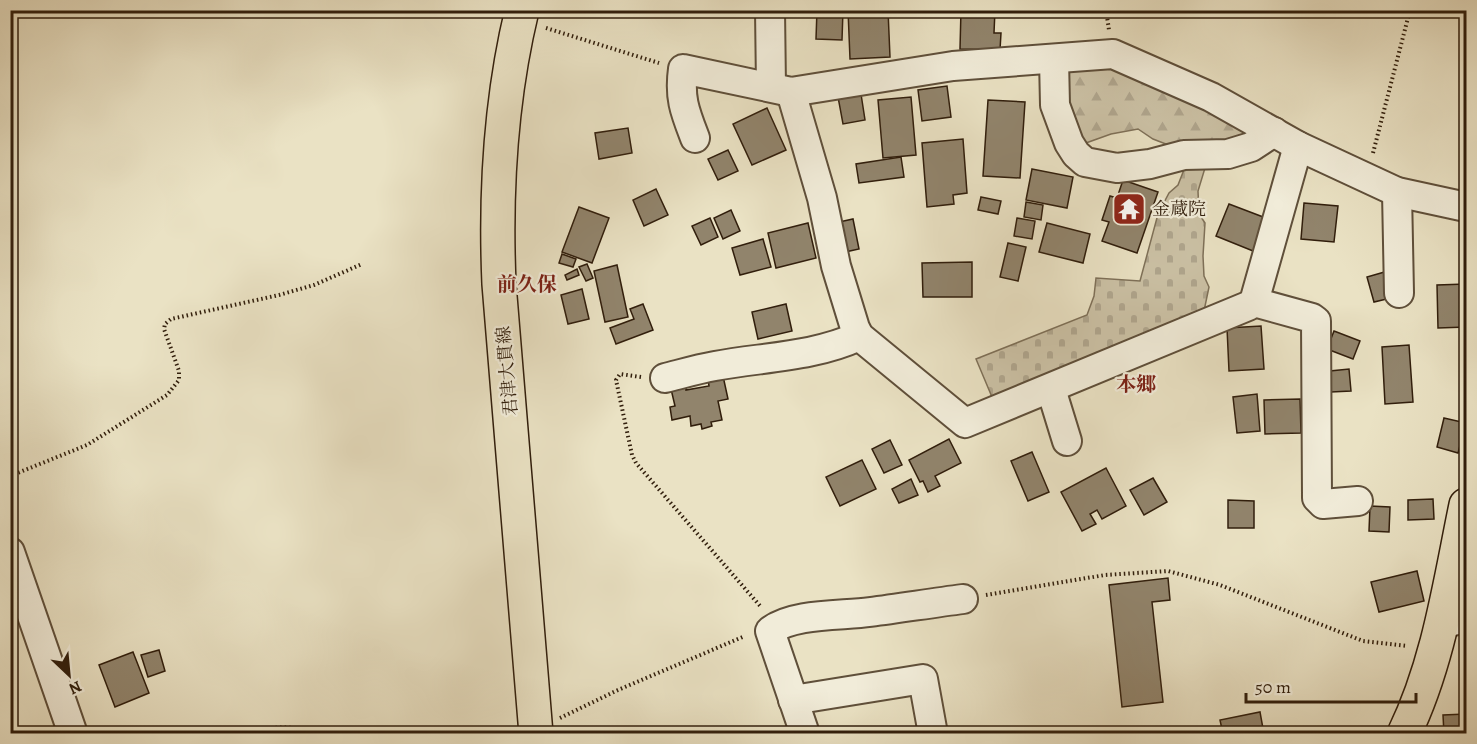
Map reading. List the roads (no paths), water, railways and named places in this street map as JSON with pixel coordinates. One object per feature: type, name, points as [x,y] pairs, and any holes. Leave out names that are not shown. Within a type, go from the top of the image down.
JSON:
[{"type":"main road","name":"君津大貫線","points":[[521,14],[507,81],[499,156],[496,224],[535,732]]},
{"type":"main road","points":[[1409,730],[1448,631],[1467,505]]},
{"type":"street","points":[[770,10],[781,89],[822,198],[836,266],[859,336],[965,423],[1254,302],[1312,318],[1316,321],[1317,498],[1323,504],[1358,501]]},
{"type":"street","points":[[694,138],[683,108],[681,84],[684,69],[781,89],[953,66],[1113,54],[1211,97],[1286,139],[1397,192],[1467,207]]},
{"type":"street","points":[[1054,59],[1055,105],[1069,142],[1076,154],[1085,162],[1118,168],[1150,164],[1184,155],[1228,154],[1286,139]]},
{"type":"street","points":[[1254,302],[1286,139]]},
{"type":"street","points":[[1397,192],[1399,293]]},
{"type":"street","points":[[665,378],[714,366],[820,350],[841,345],[859,336]]},
{"type":"street","points":[[1051,388],[1067,441]]},
{"type":"street","points":[[10,552],[73,734]]},
{"type":"street","points":[[805,734],[775,628],[802,619],[963,599]]},
{"type":"street","points":[[794,700],[923,679],[933,734]]},
{"type":"place","name":"金蔵院","points":[[1129,209]]},
{"type":"district","name":"前久保","points":[[527,284]]},
{"type":"district","name":"本郷","points":[[1136,384]]}]
